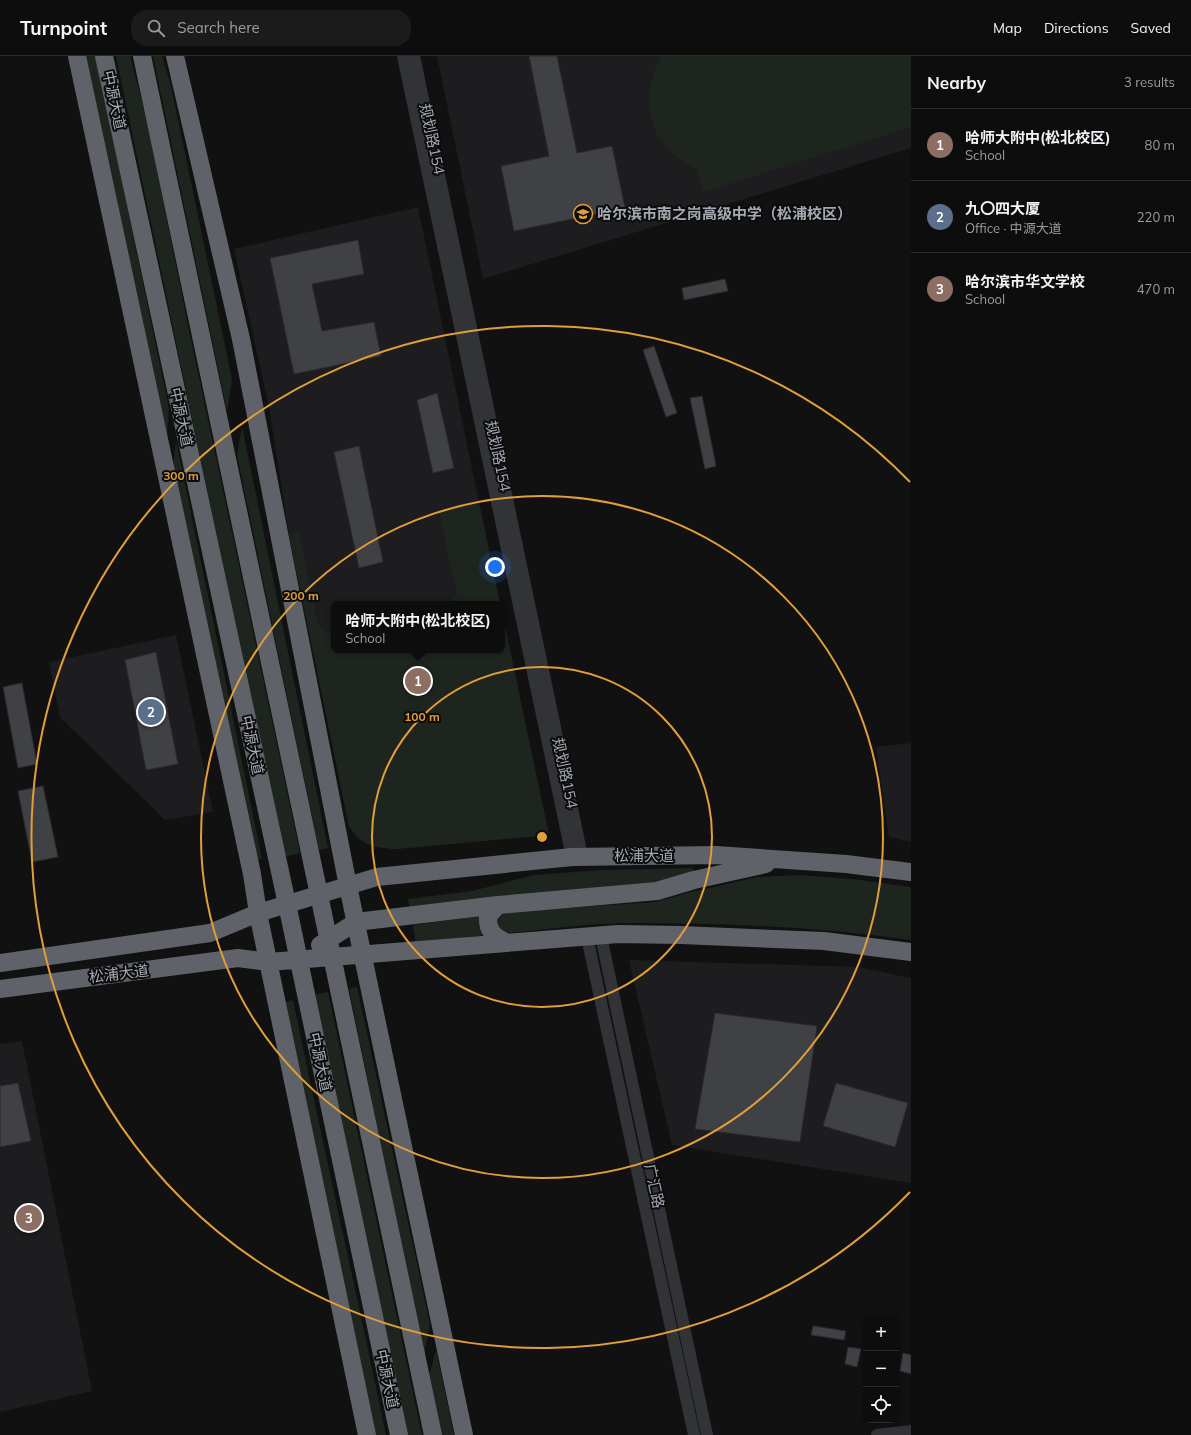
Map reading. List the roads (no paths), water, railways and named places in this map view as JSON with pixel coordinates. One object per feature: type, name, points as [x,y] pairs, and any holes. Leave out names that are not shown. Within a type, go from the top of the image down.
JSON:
[{"type":"highway","name":"中源大道","points":[[77,56],[248,859],[268,962],[367,1435]]},
{"type":"highway","name":"中源大道","points":[[104,56],[287,904],[399,1435]]},
{"type":"highway","points":[[142,56],[433,1435]]},
{"type":"highway","points":[[175,56],[241,339],[348,886],[464,1435]]},
{"type":"highway","name":"松浦大道","points":[[0,963],[210,933],[258,913],[377,877],[577,857],[716,855],[846,864],[911,872]]},
{"type":"highway","points":[[330,948],[356,922],[498,905],[657,891],[694,880],[786,860]]},
{"type":"highway","points":[[498,905],[488,916],[488,927],[494,936],[505,942],[618,934],[673,934],[824,942],[911,952]]},
{"type":"highway","name":"松浦大道","points":[[0,989],[238,958],[268,962],[298,959],[330,948],[363,954],[505,942]]},
{"type":"street","points":[[403,56],[577,857]]},
{"type":"street","name":"规划路154","points":[[414,56],[577,857]]},
{"type":"street","name":"广汇路","points":[[594,936],[694,1435]]},
{"type":"street","name":"广汇路","points":[[594,936],[708,1435]]},
{"type":"street","points":[[877,1435],[911,1431]]},
{"type":"place","name":"哈尔滨市南之岗高级中学（松浦校区）","points":[[583,214]]},
{"type":"place","name":"哈师大附中(松北校区)","points":[[418,681]]},
{"type":"place","name":"九〇四大厦","points":[[151,712]]},
{"type":"place","name":"哈尔滨市华文学校","points":[[29,1218]]}]
